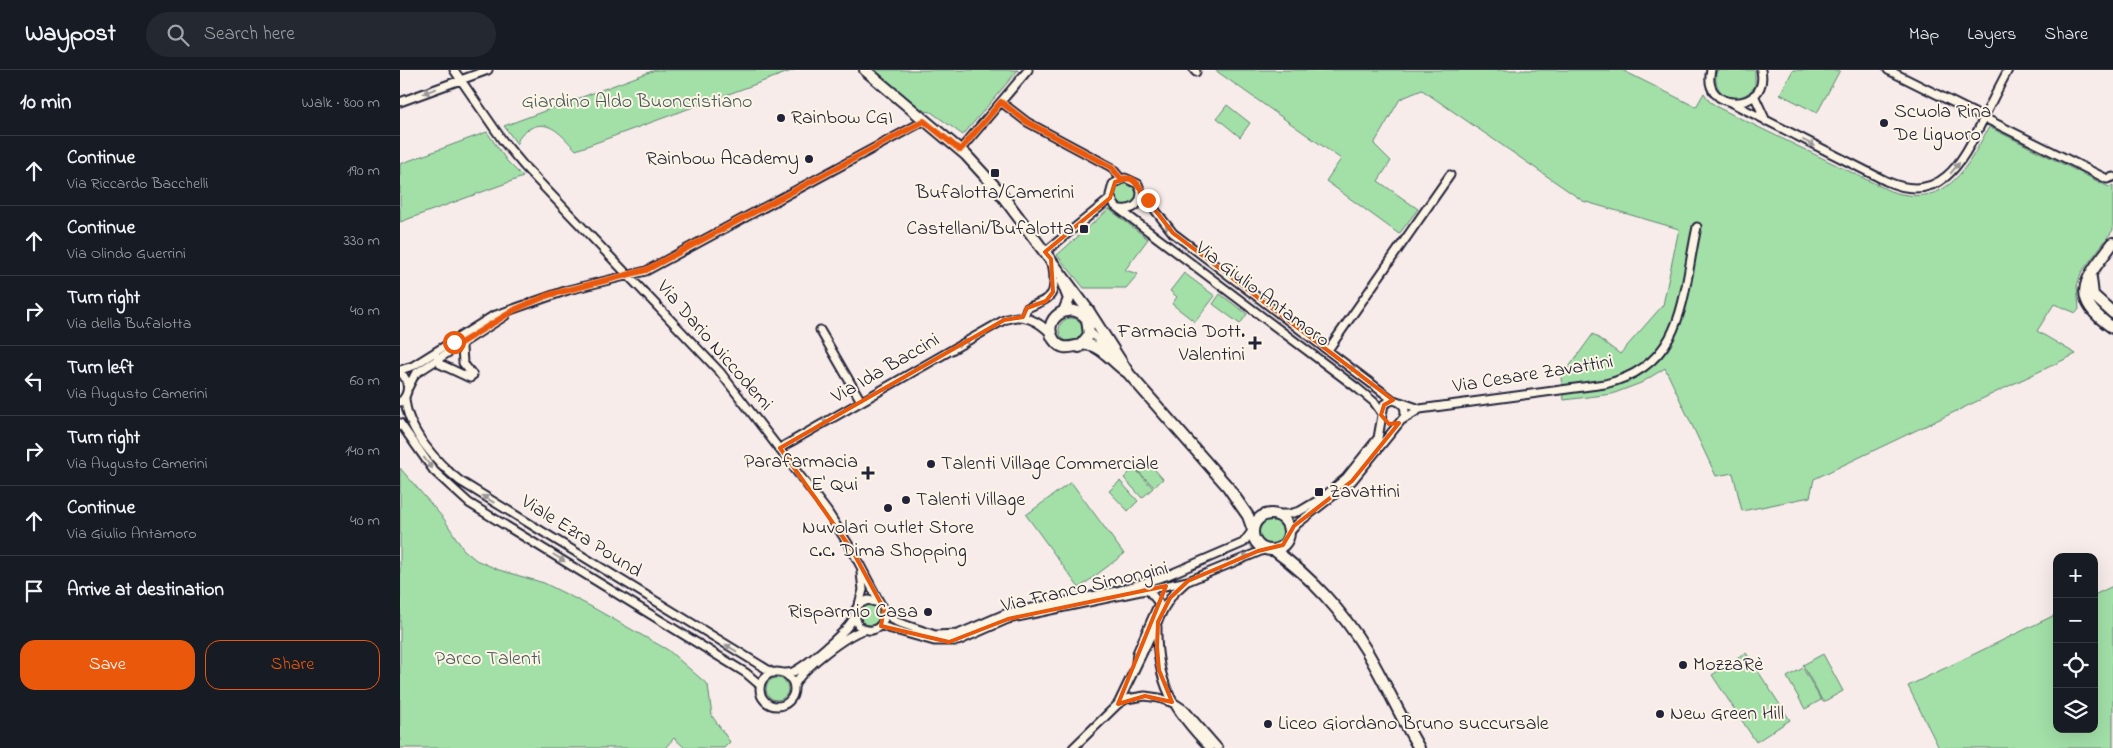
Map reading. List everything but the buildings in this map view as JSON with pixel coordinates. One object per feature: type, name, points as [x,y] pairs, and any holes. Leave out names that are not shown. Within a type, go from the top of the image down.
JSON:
[{"type":"street","name":"Via Dario Niccodemi","points":[[454,70],[514,154],[720,372],[827,511],[859,563],[882,606]]},
{"type":"street","points":[[400,102],[488,70]]},
{"type":"street","points":[[865,70],[960,150],[1004,197],[1072,288],[1129,374]]},
{"type":"street","points":[[960,150],[1028,70]]},
{"type":"street","points":[[1711,70],[1710,81],[1712,88],[1722,100],[1730,102],[1886,181],[1910,188],[1935,184],[1948,176],[1964,157],[2008,70]]},
{"type":"street","points":[[1730,102],[1747,100],[1754,96],[1761,82],[1761,70]]},
{"type":"street","points":[[1888,70],[1983,119],[2108,179],[2113,177]]},
{"type":"street","points":[[1754,96],[1766,121]]},
{"type":"street","points":[[1001,102],[1027,122],[1111,167],[1121,179],[1112,187],[1111,198],[1045,252]]},
{"type":"street","points":[[408,388],[406,379],[400,371],[413,366],[493,316],[568,290],[640,273],[924,121]]},
{"type":"street","points":[[1328,350],[1450,175]]},
{"type":"street","name":"Via Giulio Antamoro","points":[[1121,179],[1134,180],[1170,231],[1396,401]]},
{"type":"street","points":[[1120,209],[1126,210],[1135,206],[1141,199],[1141,192]]},
{"type":"street","name":"Via Giulio Antamoro","points":[[1111,198],[1120,209],[1357,388],[1374,402],[1381,413]]},
{"type":"street","name":"Via Cesare Zavattini","points":[[1396,401],[1420,409],[1605,384],[1621,380],[1643,368],[1661,353],[1677,322],[1697,226]]},
{"type":"street","points":[[2113,243],[2092,272],[2086,285],[2088,304],[2097,317],[2113,328]]},
{"type":"street","points":[[1045,252],[1067,293],[1068,301],[1064,311],[1053,321],[1051,334]]},
{"type":"street","points":[[1053,268],[1052,294],[1044,302],[1027,308],[1024,317],[1040,324],[1051,334],[1055,342],[1062,347],[1087,345],[1098,349],[1129,374],[1228,487],[1246,504],[1263,515]]},
{"type":"street","points":[[2092,272],[2093,295],[2113,313]]},
{"type":"street","points":[[1072,288],[1083,315],[1088,322],[1090,332],[1086,341],[1079,347]]},
{"type":"street","points":[[402,400],[415,374],[516,309]]},
{"type":"street","points":[[1064,311],[1072,310],[1083,315]]},
{"type":"street","name":"Via Ida Baccini","points":[[780,448],[1007,318],[1024,317]]},
{"type":"street","points":[[820,330],[861,402]]},
{"type":"street","points":[[1090,332],[1122,362]]},
{"type":"street","points":[[437,350],[438,359],[442,365],[472,376],[464,364],[462,348],[459,344],[451,341]]},
{"type":"street","name":"Viale Ezra Pound","points":[[402,400],[413,425],[438,460],[454,476],[604,571],[777,672]]},
{"type":"street","points":[[1253,530],[1256,521],[1263,515],[1300,511],[1322,498],[1346,478],[1378,438],[1381,428],[1381,413],[1384,404],[1396,401],[1405,410],[1401,422],[1389,424],[1381,413]]},
{"type":"street","name":"Via Cesare Zavattini","points":[[1288,537],[1296,524],[1352,481],[1401,422],[1420,409]]},
{"type":"street","name":"Viale Ezra Pound","points":[[400,423],[434,471],[458,493],[597,582],[751,676],[760,685]]},
{"type":"street","points":[[1228,487],[1248,516],[1256,542],[1300,569],[1327,598],[1361,643],[1419,748]]},
{"type":"street","points":[[1274,514],[1286,520],[1288,537],[1300,569]]},
{"type":"street","name":"Via Franco Simongini","points":[[882,606],[898,622],[930,634],[950,635],[962,633],[1006,613],[1138,586],[1204,561],[1246,542],[1253,530]]},
{"type":"street","points":[[1270,550],[1288,537]]},
{"type":"street","name":"Via Franco Simongini","points":[[881,626],[929,640],[949,642],[963,639],[1008,619],[1188,580],[1270,550]]},
{"type":"street","points":[[1213,557],[1219,569]]},
{"type":"street","points":[[1135,665],[1137,653],[1166,586],[1171,579],[1192,571],[1204,561]]},
{"type":"street","name":"Via Dario Niccodemi","points":[[859,563],[863,586],[859,604]]},
{"type":"street","points":[[597,582],[604,571]]},
{"type":"street","points":[[1118,704],[1135,665],[1143,654],[1170,598],[1188,580]]},
{"type":"street","points":[[1148,590],[1159,603]]},
{"type":"street","points":[[868,600],[882,606],[885,617],[881,626],[850,636],[802,673],[794,687],[789,702],[778,707],[764,701],[760,685],[766,676],[777,672],[796,670],[847,629],[859,604],[868,600]]},
{"type":"street","points":[[854,617],[858,625],[864,630]]},
{"type":"street","points":[[1158,622],[1157,660],[1172,702],[1210,748]]},
{"type":"street","points":[[701,645],[709,634]]},
{"type":"street","points":[[777,672],[789,677],[794,687]]},
{"type":"street","points":[[1074,748],[1118,704],[1126,699],[1144,696],[1172,702],[1185,710],[1218,748]]},
{"type":"highlighted area","points":[[1130,178],[1173,233],[1393,400],[1384,405],[1381,415],[1389,424],[1399,423],[1352,481],[1294,526],[1283,545],[1258,551],[1188,581],[1170,598],[1158,622],[1157,647],[1159,670],[1172,702],[1145,696],[1118,704],[1166,586],[1008,619],[949,642],[881,626],[884,609],[852,550],[780,448],[1004,320],[1023,317],[1027,308],[1046,301],[1053,292],[1051,259],[1045,252],[1110,198],[1115,182]]},
{"type":"green space","name":"Giardino Aldo Buoncristiano","points":[[655,70],[794,70],[576,150],[561,134],[543,125],[527,130],[521,135],[517,144],[504,126]]},
{"type":"green space","points":[[873,70],[1018,70],[963,135],[931,112],[919,110]]},
{"type":"green space","points":[[1215,70],[1622,70],[1696,107],[1704,93],[1709,101],[1719,108],[1890,191],[1910,195],[1926,195],[1940,190],[1952,182],[1971,158],[1989,127],[2109,187],[2113,186],[2113,230],[2081,273],[2077,286],[2079,309],[2076,313],[2054,304],[2037,331],[2076,354],[1814,479],[1810,497],[1742,511],[1733,473],[1716,476],[1665,368],[1641,383],[1612,394],[1564,400],[1561,378],[1593,334],[1620,354],[1663,305],[1679,229],[1583,201],[1422,90],[1400,99],[1374,144],[1391,161],[1378,181],[1418,209],[1399,234],[1326,181],[1341,159]]},
{"type":"green space","points":[[1717,70],[1755,70],[1755,86],[1749,93],[1742,96],[1727,96],[1717,87]]},
{"type":"green space","points":[[1793,70],[1840,70],[1817,113],[1780,94]]},
{"type":"green space","points":[[1227,105],[1250,123],[1240,137],[1217,118]]},
{"type":"green space","points":[[487,132],[507,161],[523,177],[400,222],[400,164]]},
{"type":"green space","points":[[1126,182],[1135,185],[1138,194],[1135,203],[1126,206],[1117,203],[1114,194],[1117,185]]},
{"type":"green space","points":[[1109,209],[1148,239],[1125,270],[1138,274],[1126,288],[1084,288],[1057,255]]},
{"type":"green space","points":[[1184,273],[1215,296],[1195,322],[1172,304],[1177,297],[1170,291]]},
{"type":"green space","points":[[1220,294],[1247,314],[1240,324],[1213,304]]},
{"type":"green space","points":[[1071,318],[1080,321],[1083,330],[1080,339],[1071,342],[1062,339],[1059,330],[1062,321]]},
{"type":"green space","points":[[1148,462],[1163,479],[1154,487],[1138,471]]},
{"type":"green space","name":"Parco Talenti","points":[[400,468],[444,519],[463,549],[476,560],[499,570],[544,583],[590,606],[668,650],[708,685],[712,716],[730,742],[724,748],[685,748],[674,738],[665,748],[400,748]]},
{"type":"green space","points":[[1134,468],[1153,488],[1142,498],[1124,478]]},
{"type":"green space","points":[[1120,481],[1138,501],[1128,511],[1109,491]]},
{"type":"green space","points":[[1071,482],[1124,554],[1079,588],[1026,515]]},
{"type":"green space","points":[[1271,520],[1279,524],[1283,532],[1279,540],[1271,544],[1263,540],[1259,532],[1263,524]]},
{"type":"green space","points":[[2113,586],[2113,748],[1939,748],[1908,686],[2053,616],[2053,733],[2098,733],[2098,593]]},
{"type":"green space","points":[[866,605],[874,605],[880,611],[880,619],[874,625],[866,625],[860,619],[860,611]]},
{"type":"green space","points":[[1746,653],[1790,720],[1756,742],[1712,675]]},
{"type":"green space","points":[[1823,654],[1843,691],[1823,702],[1803,665]]},
{"type":"green space","points":[[1803,668],[1821,700],[1805,709],[1787,677]]},
{"type":"green space","points":[[777,678],[785,681],[788,689],[785,697],[777,700],[769,697],[766,689],[769,681]]},
{"type":"place","name":"Rainbow CGI","points":[[781,118]]},
{"type":"place","name":"Scuola Rina De Liguoro","points":[[1884,123]]},
{"type":"place","name":"Rainbow Academy","points":[[809,159]]},
{"type":"place","name":"Bufalotta/Camerini","points":[[995,173]]},
{"type":"place","name":"Castellani/Bufalotta","points":[[1084,229]]},
{"type":"place","name":"Farmacia Dott. Valentini","points":[[1255,343]]},
{"type":"place","name":"Talenti Village Commerciale","points":[[931,464]]},
{"type":"place","name":"Parafarmacia E' Qui","points":[[868,473]]},
{"type":"place","name":"Zavattini","points":[[1319,492]]},
{"type":"place","name":"Talenti Village","points":[[906,500]]},
{"type":"place","name":"Nuvolari Outlet Store c.c. Dima Shopping","points":[[888,508]]},
{"type":"place","name":"Risparmio Casa","points":[[928,612]]},
{"type":"place","name":"MozzaRè","points":[[1683,665]]},
{"type":"place","name":"New Green Hill","points":[[1660,714]]},
{"type":"place","name":"Liceo Giordano Bruno succursale","points":[[1268,724]]},
{"type":"route","points":[[454,342],[459,344],[516,309],[549,295],[637,274],[646,270],[924,121],[960,150],[1001,102],[1027,122],[1111,167],[1121,179],[1128,178],[1136,181],[1140,186],[1141,192],[1148,200]]}]
